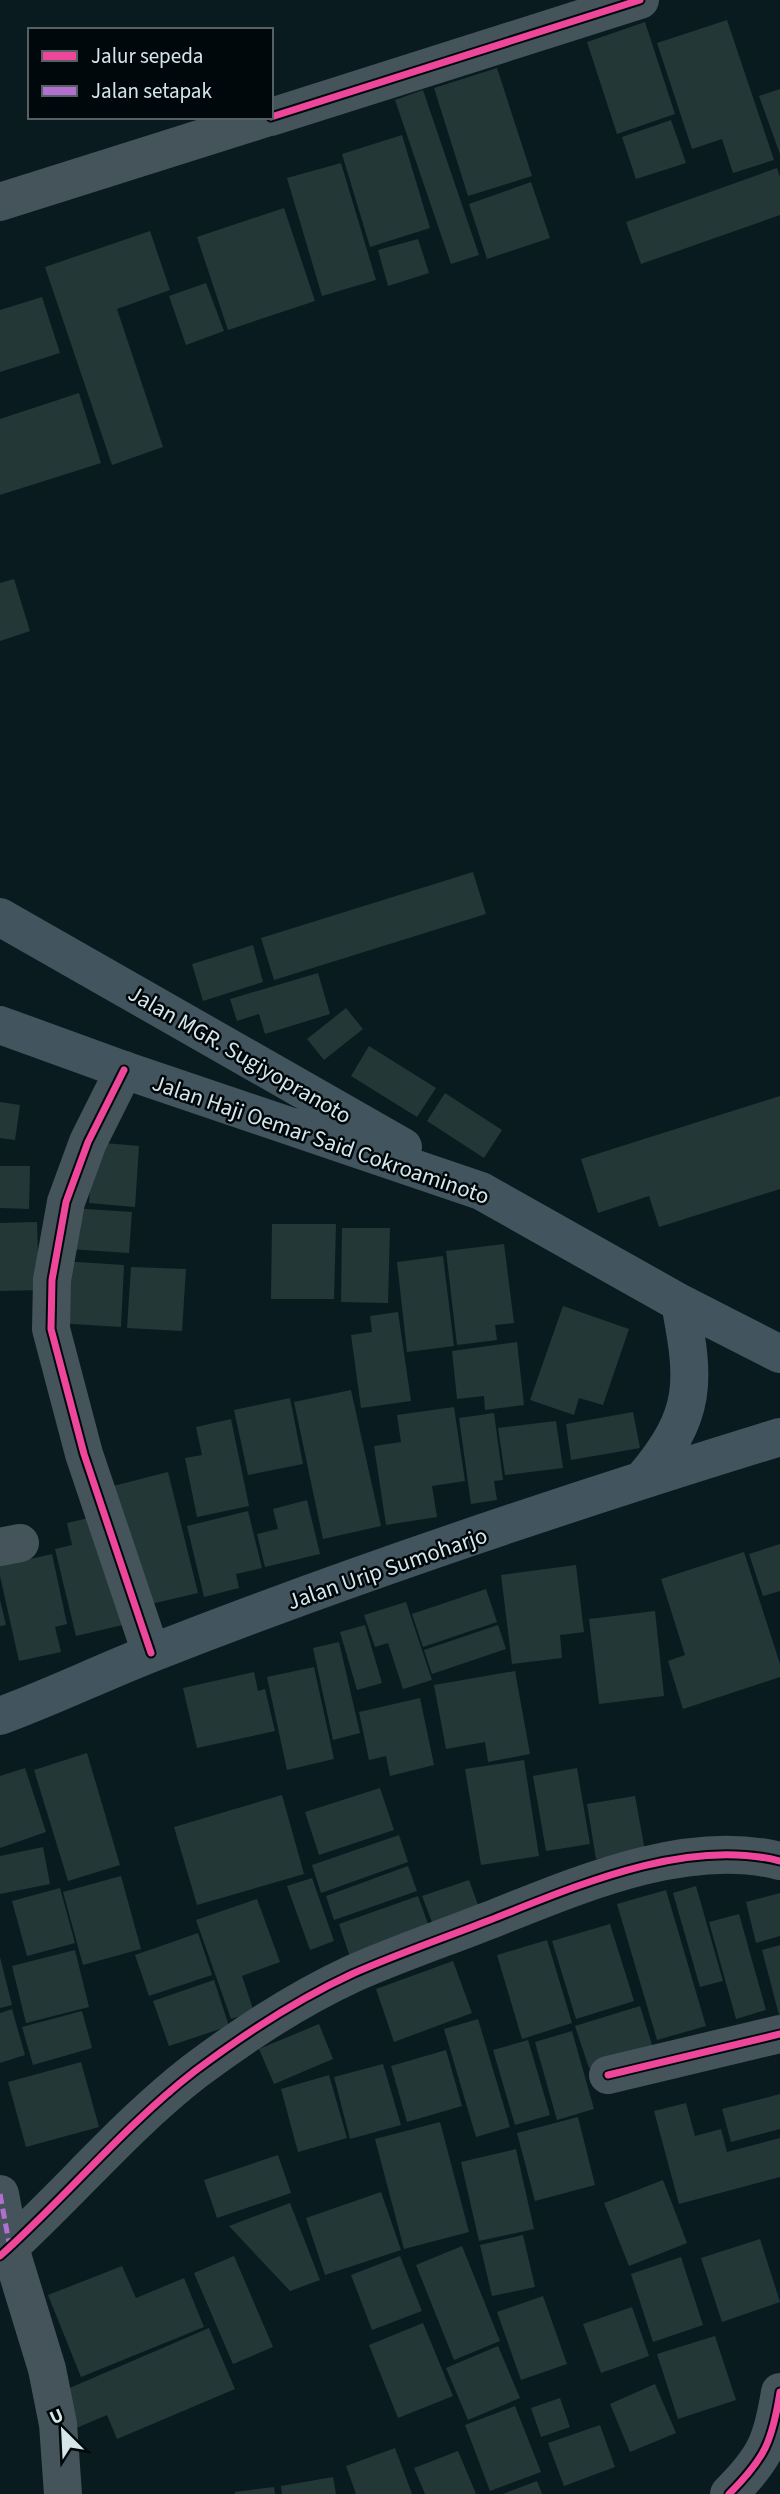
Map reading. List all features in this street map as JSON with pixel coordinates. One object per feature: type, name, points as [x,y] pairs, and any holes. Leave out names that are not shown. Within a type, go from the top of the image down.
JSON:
[{"type":"main road","name":"Jalan MGR. Sugiyopranoto","points":[[0,917],[481,1191]]},
{"type":"main road","name":"Jalan Haji Oemar Said Cokroaminoto","points":[[0,1025],[481,1191],[680,1303],[780,1354]]},
{"type":"main road","points":[[643,1479],[663,1455],[684,1413],[688,1395],[691,1373],[680,1303]]},
{"type":"main road","name":"Jalan Urip Sumoharjo","points":[[0,1716],[151,1653],[330,1587],[643,1479],[780,1437]]},
{"type":"street","points":[[273,116],[640,0]]},
{"type":"street","points":[[0,202],[264,119]]},
{"type":"street","points":[[124,1070],[88,1142],[66,1202],[52,1280],[51,1329],[84,1454],[151,1653]]},
{"type":"street","points":[[5,2252],[138,2119],[194,2072],[245,2035],[351,1975],[541,1900],[643,1865],[692,1856],[765,1857],[780,1861]]},
{"type":"street","points":[[608,2074],[780,2034]]},
{"type":"street","points":[[0,2194],[5,2252],[47,2369],[58,2424],[63,2494]]},
{"type":"street","points":[[729,2494],[751,2472],[770,2442],[780,2392]]},
{"type":"building","points":[[727,20],[774,160],[733,173],[722,139],[692,149],[657,43]]},
{"type":"building","points":[[645,22],[675,114],[617,134],[587,42]]},
{"type":"building","points":[[497,68],[532,176],[468,196],[434,88]]},
{"type":"building","points":[[780,89],[780,154],[759,96]]},
{"type":"building","points":[[423,90],[479,255],[451,264],[395,100]]},
{"type":"building","points":[[671,120],[686,163],[636,179],[622,137]]},
{"type":"building","points":[[402,135],[430,228],[370,247],[342,154]]},
{"type":"building","points":[[341,163],[376,280],[322,296],[287,178]]},
{"type":"building","points":[[777,168],[780,177],[780,215],[641,264],[626,222]]},
{"type":"building","points":[[531,182],[550,238],[487,259],[469,204]]},
{"type":"building","points":[[284,208],[315,301],[228,330],[197,237]]},
{"type":"building","points":[[150,231],[170,290],[117,309],[163,447],[112,465],[45,267]]},
{"type":"building","points":[[418,239],[429,273],[388,286],[378,250]]},
{"type":"building","points":[[206,283],[224,331],[186,345],[169,296]]},
{"type":"building","points":[[42,297],[60,353],[0,372],[0,310]]},
{"type":"building","points":[[79,393],[101,463],[0,495],[0,419]]},
{"type":"building","points":[[14,579],[30,631],[0,641],[0,583]]},
{"type":"building","points":[[473,872],[486,914],[274,980],[261,938]]},
{"type":"building","points":[[253,945],[263,982],[203,1001],[192,964]]},
{"type":"building","points":[[318,973],[330,1014],[265,1034],[259,1014],[237,1021],[230,999]]},
{"type":"building","points":[[346,1008],[363,1029],[324,1060],[307,1039]]},
{"type":"building","points":[[369,1046],[436,1088],[417,1117],[351,1076]]},
{"type":"building","points":[[445,1093],[502,1130],[484,1158],[427,1121]]},
{"type":"building","points":[[780,1096],[780,1189],[659,1227],[649,1196],[598,1213],[581,1159]]},
{"type":"building","points":[[0,1102],[20,1105],[15,1140],[0,1138]]},
{"type":"building","points":[[93,1142],[139,1146],[135,1207],[89,1203]]},
{"type":"building","points":[[0,1166],[30,1166],[29,1209],[0,1208]]},
{"type":"building","points":[[72,1208],[132,1212],[129,1253],[69,1249]]},
{"type":"building","points":[[37,1222],[39,1290],[0,1291],[0,1223]]},
{"type":"building","points":[[272,1224],[336,1224],[334,1299],[271,1299]]},
{"type":"building","points":[[342,1228],[390,1228],[388,1303],[341,1302]]},
{"type":"building","points":[[504,1244],[514,1323],[495,1325],[497,1340],[457,1345],[446,1251]]},
{"type":"building","points":[[443,1256],[454,1346],[407,1352],[397,1262]]},
{"type":"building","points":[[61,1261],[124,1265],[121,1327],[57,1323]]},
{"type":"building","points":[[131,1267],[186,1269],[182,1331],[127,1328]]},
{"type":"building","points":[[563,1306],[629,1329],[603,1405],[579,1398],[574,1415],[530,1400]]},
{"type":"building","points":[[398,1312],[411,1401],[361,1408],[351,1335],[372,1332],[370,1316]]},
{"type":"building","points":[[517,1342],[524,1405],[485,1410],[484,1396],[457,1399],[452,1351]]},
{"type":"building","points":[[351,1390],[381,1526],[323,1539],[294,1402]]},
{"type":"building","points":[[290,1398],[303,1464],[248,1475],[234,1410]]},
{"type":"building","points":[[454,1407],[465,1481],[432,1486],[437,1517],[386,1525],[374,1446],[401,1442],[397,1415]]},
{"type":"building","points":[[633,1412],[640,1448],[571,1460],[566,1424]]},
{"type":"building","points":[[494,1413],[503,1480],[494,1481],[497,1500],[471,1504],[459,1418]]},
{"type":"building","points":[[231,1419],[249,1506],[197,1517],[185,1458],[202,1455],[196,1427]]},
{"type":"building","points":[[556,1421],[563,1468],[505,1475],[498,1428]]},
{"type":"building","points":[[168,1472],[198,1593],[138,1607],[109,1487]]},
{"type":"building","points":[[307,1500],[320,1554],[265,1567],[257,1534],[278,1529],[273,1509]]},
{"type":"building","points":[[248,1511],[262,1568],[236,1574],[239,1588],[204,1597],[187,1526]]},
{"type":"building","points":[[102,1515],[127,1624],[76,1636],[55,1549],[72,1545],[67,1523]]},
{"type":"building","points":[[780,1544],[780,1591],[763,1596],[749,1554]]},
{"type":"building","points":[[744,1552],[780,1664],[780,1677],[683,1709],[668,1661],[685,1655],[661,1579]]},
{"type":"building","points":[[52,1554],[67,1624],[55,1627],[61,1652],[19,1661],[0,1566]]},
{"type":"building","points":[[576,1565],[584,1632],[560,1635],[562,1658],[512,1664],[501,1575]]},
{"type":"building","points":[[486,1589],[497,1622],[423,1647],[412,1614]]},
{"type":"building","points":[[0,1600],[6,1625],[0,1626]]},
{"type":"building","points":[[406,1602],[432,1680],[403,1689],[388,1643],[375,1647],[364,1615]]},
{"type":"building","points":[[655,1611],[664,1696],[599,1704],[589,1619]]},
{"type":"building","points":[[365,1625],[382,1683],[357,1690],[340,1632]]},
{"type":"building","points":[[498,1625],[506,1649],[432,1674],[424,1650]]},
{"type":"building","points":[[339,1642],[360,1733],[333,1740],[313,1648]]},
{"type":"building","points":[[314,1667],[334,1759],[287,1770],[267,1677]]},
{"type":"building","points":[[515,1671],[530,1754],[488,1762],[485,1742],[446,1749],[434,1685]]},
{"type":"building","points":[[254,1672],[258,1691],[265,1689],[275,1731],[197,1748],[183,1688]]},
{"type":"building","points":[[420,1698],[434,1765],[390,1776],[386,1756],[369,1760],[359,1712]]},
{"type":"building","points":[[87,1753],[120,1865],[68,1881],[34,1770]]},
{"type":"building","points":[[524,1760],[539,1856],[481,1865],[465,1769]]},
{"type":"building","points":[[25,1768],[46,1832],[0,1848],[0,1776]]},
{"type":"building","points":[[577,1768],[590,1844],[546,1851],[533,1776]]},
{"type":"building","points":[[380,1788],[394,1830],[319,1855],[305,1812]]},
{"type":"building","points":[[282,1795],[304,1874],[197,1905],[174,1827]]},
{"type":"building","points":[[635,1796],[645,1851],[596,1859],[587,1804]]},
{"type":"building","points":[[399,1835],[408,1862],[321,1893],[312,1865]]},
{"type":"building","points":[[43,1847],[50,1884],[0,1894],[0,1856]]},
{"type":"building","points":[[408,1866],[417,1891],[334,1920],[326,1896]]},
{"type":"building","points":[[121,1876],[141,1949],[83,1965],[63,1892]]},
{"type":"building","points":[[312,1878],[334,1941],[310,1950],[287,1886]]},
{"type":"building","points":[[469,1880],[481,1913],[435,1930],[422,1896]]},
{"type":"building","points":[[696,1886],[723,1981],[700,1987],[673,1893]]},
{"type":"building","points":[[60,1888],[75,1943],[27,1956],[12,1901]]},
{"type":"building","points":[[666,1890],[706,2026],[657,2040],[617,1904]]},
{"type":"building","points":[[780,1893],[780,1936],[756,1943],[746,1902]]},
{"type":"building","points":[[418,1896],[432,1935],[352,1963],[339,1924]]},
{"type":"building","points":[[257,1899],[280,1962],[242,1976],[254,2012],[231,2019],[196,1920]]},
{"type":"building","points":[[739,1914],[766,2010],[736,2019],[709,1922]]},
{"type":"building","points":[[610,1924],[634,2001],[576,2019],[552,1941]]},
{"type":"building","points":[[198,1933],[212,1975],[149,1996],[135,1955]]},
{"type":"building","points":[[547,1940],[572,2023],[522,2039],[497,1955]]},
{"type":"building","points":[[780,1945],[780,2015],[779,2015],[762,1950]]},
{"type":"building","points":[[75,1950],[89,2007],[26,2023],[12,1966]]},
{"type":"building","points":[[0,1957],[12,2005],[0,2008]]},
{"type":"building","points":[[453,1961],[472,2013],[394,2042],[376,1989]]},
{"type":"building","points":[[214,1980],[229,2026],[169,2046],[153,2001]]},
{"type":"building","points":[[640,2006],[653,2048],[589,2068],[575,2026]]},
{"type":"building","points":[[12,2009],[25,2055],[0,2063],[0,2013]]},
{"type":"building","points":[[82,2011],[92,2048],[33,2065],[22,2027]]},
{"type":"building","points":[[478,2019],[510,2127],[476,2137],[444,2029]]},
{"type":"building","points":[[319,2024],[333,2059],[274,2084],[259,2049]]},
{"type":"building","points":[[572,2031],[594,2109],[557,2120],[535,2042]]},
{"type":"building","points":[[528,2040],[550,2115],[515,2125],[493,2050]]},
{"type":"building","points":[[446,2050],[462,2106],[407,2122],[391,2066]]},
{"type":"building","points":[[81,2062],[99,2127],[26,2147],[8,2082]]},
{"type":"building","points":[[383,2064],[401,2125],[350,2139],[334,2077]]},
{"type":"building","points":[[329,2075],[347,2138],[298,2152],[281,2089]]},
{"type":"building","points":[[780,2094],[780,2129],[731,2142],[722,2109]]},
{"type":"building","points":[[686,2103],[695,2136],[721,2129],[727,2152],[780,2138],[780,2177],[679,2204],[654,2111]]},
{"type":"building","points":[[578,2117],[595,2185],[535,2201],[517,2133]]},
{"type":"building","points":[[440,2122],[469,2232],[404,2249],[375,2139]]},
{"type":"building","points":[[516,2149],[534,2229],[479,2241],[461,2162]]},
{"type":"building","points":[[278,2155],[291,2193],[217,2218],[204,2180]]},
{"type":"building","points":[[663,2180],[687,2243],[629,2266],[604,2203]]},
{"type":"building","points":[[381,2192],[401,2250],[325,2275],[306,2218]]},
{"type":"building","points":[[290,2203],[320,2280],[290,2291],[229,2226]]},
{"type":"building","points":[[523,2235],[535,2287],[492,2296],[480,2245]]},
{"type":"building","points":[[760,2239],[780,2302],[722,2322],[701,2258]]},
{"type":"building","points":[[462,2246],[500,2341],[454,2360],[416,2265]]},
{"type":"building","points":[[234,2256],[273,2347],[233,2364],[194,2273]]},
{"type":"building","points":[[400,2256],[422,2311],[372,2330],[351,2275]]},
{"type":"building","points":[[681,2257],[703,2325],[653,2342],[631,2274]]},
{"type":"building","points":[[122,2266],[136,2298],[184,2278],[204,2327],[81,2377],[48,2295]]},
{"type":"building","points":[[543,2296],[567,2364],[521,2380],[497,2312]]},
{"type":"building","points":[[632,2307],[649,2356],[601,2373],[583,2324]]},
{"type":"building","points":[[423,2323],[453,2396],[398,2418],[369,2345]]},
{"type":"building","points":[[209,2328],[235,2389],[117,2439],[107,2415],[74,2429],[58,2393]]},
{"type":"building","points":[[715,2336],[736,2400],[678,2419],[657,2354]]},
{"type":"building","points":[[498,2346],[520,2398],[468,2420],[446,2368]]},
{"type":"building","points":[[655,2384],[676,2433],[630,2452],[610,2404]]},
{"type":"building","points":[[560,2398],[570,2427],[541,2437],[531,2408]]},
{"type":"building","points":[[515,2406],[541,2472],[490,2491],[465,2425]]},
{"type":"building","points":[[600,2425],[615,2467],[564,2486],[548,2443]]},
{"type":"building","points":[[395,2448],[412,2494],[356,2494],[346,2466]]},
{"type":"building","points":[[458,2451],[476,2494],[425,2494],[414,2468]]},
{"type":"building","points":[[333,2477],[336,2494],[282,2494],[281,2486]]},
{"type":"building","points":[[537,2481],[542,2494],[503,2494]]},
{"type":"building","points":[[274,2487],[275,2494],[235,2494],[235,2492]]},
{"type":"marked path","points":[[0,2194],[10,2248]]},
{"type":"cycle path","points":[[273,116],[640,0]]},
{"type":"cycle path","points":[[124,1070],[88,1142],[66,1202],[52,1280],[51,1329],[84,1454],[151,1653]]},
{"type":"cycle path","points":[[0,2256],[169,2092],[252,2031],[332,1984],[558,1893],[632,1869],[707,1855],[744,1855],[780,1861]]},
{"type":"cycle path","points":[[608,2075],[780,2034]]},
{"type":"cycle path","points":[[729,2494],[751,2470],[765,2448],[774,2424],[780,2392]]}]
